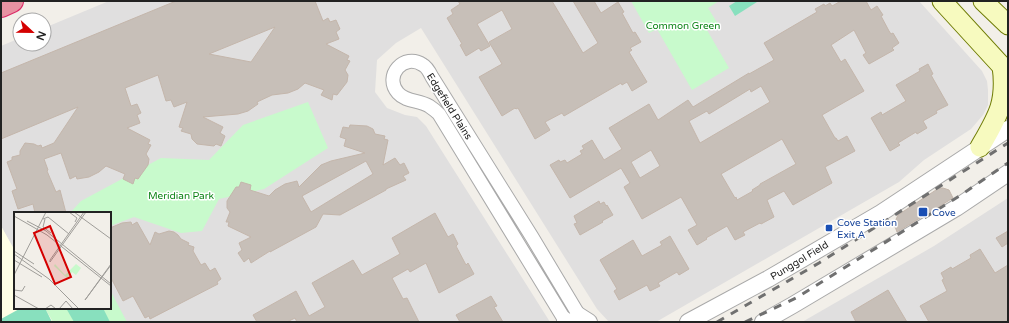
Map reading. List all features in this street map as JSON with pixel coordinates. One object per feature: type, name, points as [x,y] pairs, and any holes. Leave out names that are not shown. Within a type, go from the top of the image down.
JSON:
[{"type":"highway","points":[[1,6],[12,1]]},
{"type":"main road","points":[[942,1],[1005,70],[1002,101],[998,116],[980,146]]},
{"type":"main road","points":[[983,1],[1008,25]]},
{"type":"street","name":"Edgefield Plains","points":[[413,60],[423,65],[432,77],[532,237],[574,320],[439,114],[429,106],[402,96],[395,88],[393,75],[396,68],[401,63],[413,60]]},
{"type":"street","name":"Punggol Field","points":[[688,322],[768,279],[881,213],[980,146],[1008,129]]},
{"type":"street","points":[[763,322],[956,208],[1008,173]]},
{"type":"shaded area","points":[[109,1],[919,1],[982,71],[987,81],[988,105],[983,115],[971,129],[924,160],[899,182],[656,322],[609,322],[597,309],[421,28],[396,43],[377,60],[375,92],[387,108],[405,115],[417,117],[426,126],[550,322],[53,322],[46,309],[111,309],[111,212],[14,212],[14,249],[1,226],[1,46],[12,41],[12,52],[52,52],[52,25]]},
{"type":"shaded area","points":[[1008,198],[1008,322],[802,322],[934,246]]},
{"type":"shaded area","points":[[1,226],[14,249],[14,309],[46,309],[53,322],[1,322]]},
{"type":"green space","name":"Common Green","points":[[631,1],[719,1],[708,8],[718,24],[707,30],[729,68],[692,90],[657,29],[649,33]]},
{"type":"green space","points":[[737,1],[757,2],[735,16],[729,6]]},
{"type":"green space","name":"Meridian Park","points":[[308,102],[328,148],[264,189],[219,199],[202,231],[181,233],[134,217],[111,226],[111,212],[71,212],[81,201],[161,158],[209,160],[243,125]]},
{"type":"green space","points":[[111,292],[127,322],[53,322],[46,309],[111,309]]},
{"type":"green space","points":[[19,309],[46,309],[52,322],[1,322],[1,319]]},
{"type":"green space","points":[[67,309],[104,309],[110,322],[74,322]]},
{"type":"building","points":[[176,1],[315,1],[323,21],[328,18],[330,22],[336,20],[340,29],[336,32],[339,39],[326,44],[349,56],[347,60],[350,61],[345,70],[348,75],[347,82],[337,95],[333,94],[332,100],[321,95],[324,90],[305,83],[298,89],[288,93],[272,95],[257,102],[258,104],[248,111],[238,114],[203,117],[223,127],[220,133],[225,136],[221,146],[216,144],[214,146],[197,144],[192,139],[191,134],[181,131],[183,128],[179,127],[187,102],[174,107],[171,100],[166,101],[158,75],[125,88],[131,106],[137,104],[141,113],[137,115],[140,123],[127,128],[150,140],[148,144],[151,145],[146,154],[149,159],[148,165],[138,179],[135,178],[133,184],[123,179],[125,174],[106,166],[99,172],[89,177],[77,179],[76,176],[70,179],[61,153],[44,159],[48,170],[47,171],[56,192],[60,190],[66,212],[35,212],[33,204],[18,209],[12,191],[17,189],[7,162],[12,160],[12,157],[20,155],[20,151],[25,143],[38,146],[41,145],[42,148],[54,143],[78,107],[1,139],[1,73]],"holes":[[[275,27],[251,62],[209,54]]]},
{"type":"building","points":[[458,1],[552,1],[583,53],[598,43],[573,1],[594,1],[601,13],[618,2],[633,33],[635,32],[641,42],[630,48],[632,50],[629,52],[647,82],[632,91],[627,82],[622,85],[621,83],[564,116],[562,113],[545,122],[550,130],[535,139],[518,108],[515,108],[502,116],[479,77],[502,64],[489,42],[512,29],[502,10],[477,24],[490,46],[481,51],[479,48],[466,56],[460,45],[462,44],[447,18],[453,14],[451,10],[460,4]]},
{"type":"building","points":[[841,1],[866,1],[871,10],[877,6],[883,15],[881,16],[889,31],[891,34],[893,33],[899,43],[892,48],[894,50],[869,64],[863,55],[866,53],[854,30],[831,45],[841,62],[845,59],[864,91],[822,115],[835,138],[838,141],[847,136],[855,151],[825,167],[832,183],[793,205],[784,191],[767,200],[774,217],[743,232],[745,235],[735,240],[727,226],[697,245],[688,230],[697,225],[681,197],[642,219],[624,187],[630,183],[621,168],[570,198],[550,165],[559,160],[560,162],[565,160],[567,163],[582,154],[580,151],[584,149],[582,146],[592,140],[604,160],[622,149],[609,128],[649,104],[658,120],[688,100],[693,107],[749,73],[774,60],[764,43],[817,12],[815,9],[824,4],[825,6],[830,3],[832,6]],"holes":[[[761,86],[770,102],[700,143],[689,121],[707,111],[709,114],[750,89],[751,92]],[[782,139],[796,164],[760,184],[752,190],[753,191],[737,200],[721,174]],[[651,150],[660,166],[640,178],[631,162]]]},
{"type":"building","points":[[928,64],[933,74],[931,75],[948,105],[936,111],[937,113],[923,121],[927,128],[917,134],[916,132],[898,143],[900,145],[890,151],[871,118],[881,112],[882,115],[906,101],[896,85],[920,71],[919,69]]},
{"type":"building","points":[[350,125],[367,126],[373,129],[375,134],[385,136],[384,139],[388,140],[383,165],[395,158],[400,165],[404,163],[409,173],[403,176],[406,180],[386,189],[340,215],[323,214],[316,227],[270,251],[251,263],[249,258],[244,262],[238,253],[242,250],[239,243],[251,237],[228,226],[229,222],[226,222],[230,212],[227,208],[227,201],[236,187],[239,187],[241,182],[251,185],[250,190],[269,196],[285,184],[297,181],[299,187],[321,165],[331,161],[365,153],[344,146],[346,139],[340,137],[343,127],[349,128]],"holes":[[[366,161],[373,174],[311,212],[302,196]]]},
{"type":"building","name":"Cove","points":[[939,188],[949,190],[953,198],[897,232],[894,224],[898,215]]},
{"type":"building","points":[[599,201],[600,204],[604,202],[606,206],[607,205],[613,215],[580,235],[574,224],[577,223],[574,216]]},
{"type":"building","points":[[435,213],[448,237],[453,234],[458,244],[456,246],[466,265],[468,263],[474,274],[439,293],[426,263],[410,272],[408,269],[392,278],[403,299],[407,298],[419,322],[297,322],[295,318],[287,322],[257,322],[253,315],[296,291],[309,316],[325,307],[312,283],[353,260],[362,275],[400,254],[392,238]]},
{"type":"building","points":[[131,222],[132,225],[137,222],[150,245],[155,232],[159,234],[169,231],[174,232],[181,239],[189,243],[188,245],[194,247],[193,251],[201,265],[205,263],[210,271],[215,268],[221,279],[217,282],[218,284],[150,319],[149,316],[145,318],[133,296],[123,301],[111,278],[111,228],[122,223]]},
{"type":"building","points":[[1008,231],[1008,243],[1002,247],[996,238]]},
{"type":"building","points":[[670,236],[689,269],[679,275],[677,272],[658,283],[660,286],[650,291],[647,285],[619,300],[614,291],[617,289],[600,260],[633,240],[642,256],[662,245],[660,242]]},
{"type":"building","points":[[980,249],[995,273],[1008,265],[1008,322],[929,322],[920,306],[947,291],[942,280],[944,279],[941,273],[951,267],[952,269],[971,258],[970,255]]},
{"type":"building","points":[[888,290],[907,322],[856,322],[851,312]]},
{"type":"building","points":[[491,296],[497,306],[494,307],[503,322],[460,322],[456,315]]},
{"type":"railway","points":[[717,322],[819,263],[1008,143]]},
{"type":"railway","points":[[745,322],[796,298],[961,195],[1008,163]]},
{"type":"place","name":"Cove","points":[[923,212]]},
{"type":"place","name":"Cove Station Exit A","points":[[829,228]]}]
